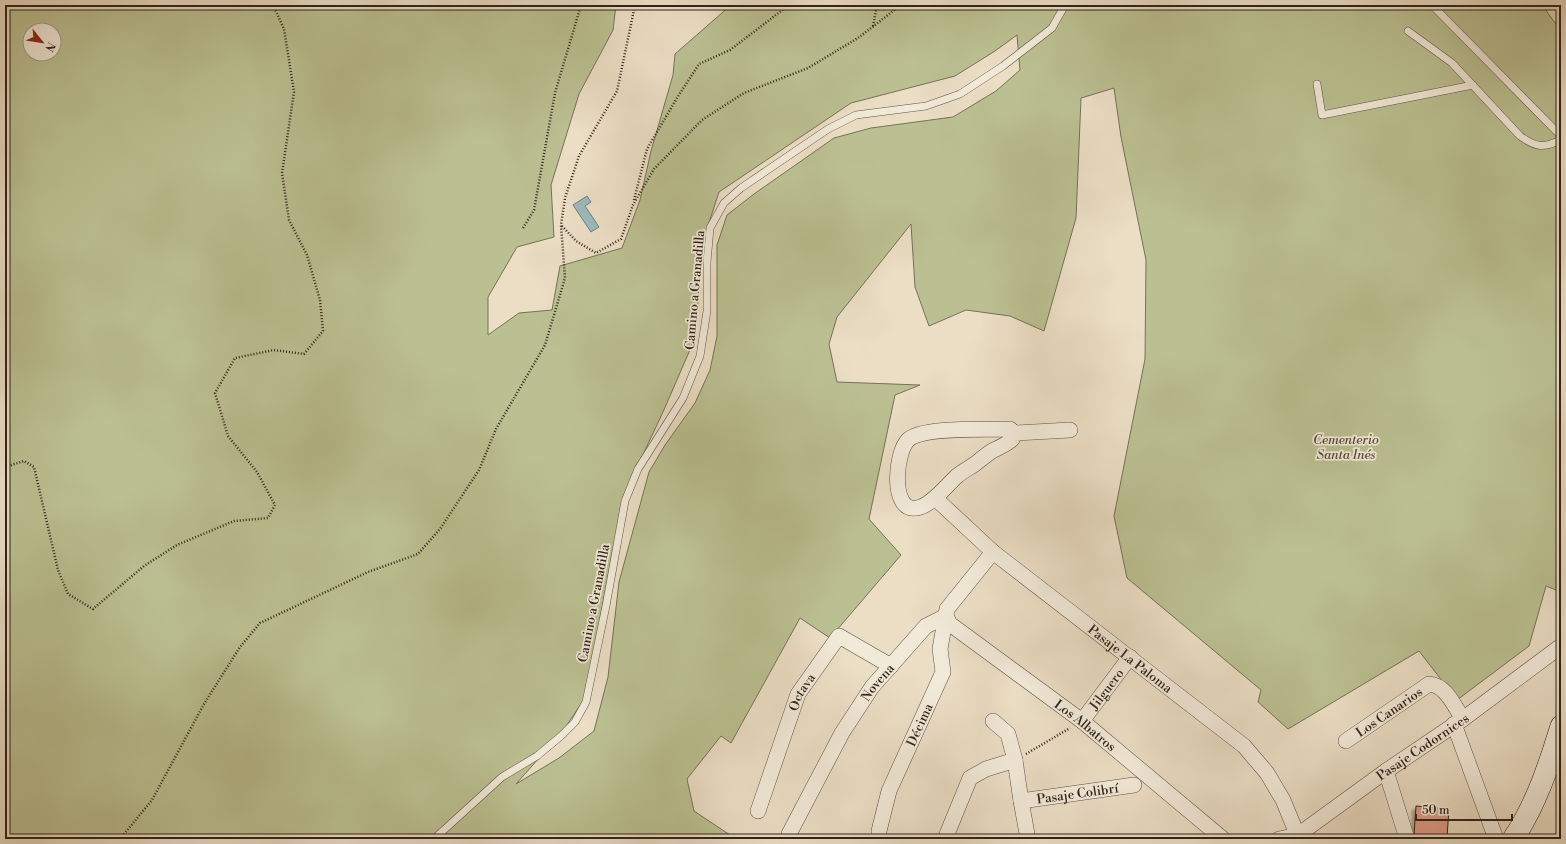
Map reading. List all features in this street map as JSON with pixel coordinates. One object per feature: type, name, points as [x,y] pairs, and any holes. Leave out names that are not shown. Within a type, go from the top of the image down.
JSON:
[{"type":"main road","points":[[1513,839],[1534,803],[1561,726]]},
{"type":"street","points":[[1014,433],[1012,440],[992,451],[958,475],[935,498],[920,508],[912,509],[906,506],[900,496],[897,480],[899,460],[902,449],[908,440],[920,434],[935,431],[1010,429],[1014,433],[1070,430]]},
{"type":"street","name":"Pasaje La Paloma","points":[[935,498],[993,552],[1244,746],[1267,773],[1280,795],[1298,837]]},
{"type":"street","points":[[946,616],[947,609],[993,552]]},
{"type":"street","name":"Novena","points":[[789,834],[842,733],[872,687],[926,626],[946,616]]},
{"type":"street","name":"Los Albatros","points":[[946,616],[950,624],[1082,721],[1223,839]]},
{"type":"street","name":"Décima","points":[[879,831],[889,791],[943,672],[940,649],[946,616]]},
{"type":"street","name":"Octava","points":[[758,811],[798,694],[839,636],[891,666]]},
{"type":"street","name":"Pasaje Codornices","points":[[1279,839],[1298,837],[1386,771],[1561,646]]},
{"type":"street","name":"Jilguero","points":[[1082,721],[1130,657]]},
{"type":"street","name":"Los Canarios","points":[[1346,740],[1430,684],[1442,688],[1458,721],[1496,839]]},
{"type":"street","points":[[993,722],[1008,734],[1015,760],[1028,839]]},
{"type":"street","points":[[944,839],[970,778],[986,769],[1015,760]]},
{"type":"street","points":[[1386,771],[1408,839]]},
{"type":"street","name":"Pasaje Colibrí","points":[[1021,801],[1134,785]]},
{"type":"lane","name":"Camino a Granadilla","points":[[434,839],[502,777],[537,756],[562,736],[575,722],[586,702],[625,501],[638,469],[683,398],[700,356],[707,311],[707,262],[710,228],[724,202],[741,188],[828,129],[856,115],[926,106],[960,94],[1003,66],[1052,28],[1064,5]]},
{"type":"lane","points":[[1432,5],[1561,136]]},
{"type":"lane","points":[[1408,31],[1452,63],[1520,136],[1531,144],[1547,146],[1561,140]]},
{"type":"lane","points":[[1317,84],[1322,114],[1473,85]]},
{"type":"path","points":[[5,466],[24,461],[34,467],[58,570],[68,594],[93,609],[144,566],[177,545],[234,521],[268,518],[275,505],[257,472],[228,436],[215,393],[235,358],[274,350],[304,354],[323,331],[320,300],[307,255],[289,220],[284,189],[282,173],[294,92],[284,29],[273,5]]},
{"type":"path","points":[[523,228],[534,210],[555,92],[581,5]]},
{"type":"path","points":[[120,839],[152,800],[204,704],[240,647],[260,623],[368,572],[418,554],[440,529],[479,470],[496,429],[545,345],[565,278],[561,225],[565,198],[579,156],[617,91],[635,5]]},
{"type":"path","points":[[561,225],[576,241],[596,253],[621,239],[633,205],[647,149],[699,64],[730,50],[789,5]]},
{"type":"path","points":[[873,26],[877,5]]},
{"type":"path","points":[[633,205],[654,169],[702,120],[744,93],[808,68],[858,38],[901,5]]},
{"type":"path","points":[[1015,760],[1082,721]]},
{"type":"green space","name":"Cementerio Santa Inés","points":[[5,5],[616,5],[613,30],[579,94],[551,185],[554,237],[517,247],[488,297],[488,335],[519,313],[552,310],[560,266],[622,248],[640,200],[651,151],[673,75],[675,54],[731,5],[1542,5],[1561,31],[1561,592],[1546,586],[1529,646],[1457,700],[1419,651],[1288,729],[1258,702],[1261,690],[1127,578],[1114,516],[1145,359],[1146,260],[1121,137],[1114,88],[1081,98],[1076,218],[1044,331],[1010,316],[966,310],[929,326],[915,287],[911,224],[837,317],[829,344],[837,382],[920,385],[895,395],[869,519],[901,555],[830,638],[800,618],[731,743],[721,736],[687,779],[694,811],[736,839],[5,839]],"holes":[[[1017,35],[1020,70],[996,91],[953,117],[871,128],[834,138],[754,194],[727,215],[717,245],[717,336],[710,370],[695,403],[665,445],[649,472],[619,582],[608,677],[594,731],[559,758],[516,784],[563,731],[585,698],[623,497],[663,412],[696,336],[701,247],[719,192],[851,103],[955,76],[995,51]]]},
{"type":"water","points":[[587,196],[591,202],[585,206],[599,227],[591,232],[573,205]]},
{"type":"building","points":[[1416,806],[1449,809],[1447,837],[1414,835]]}]
